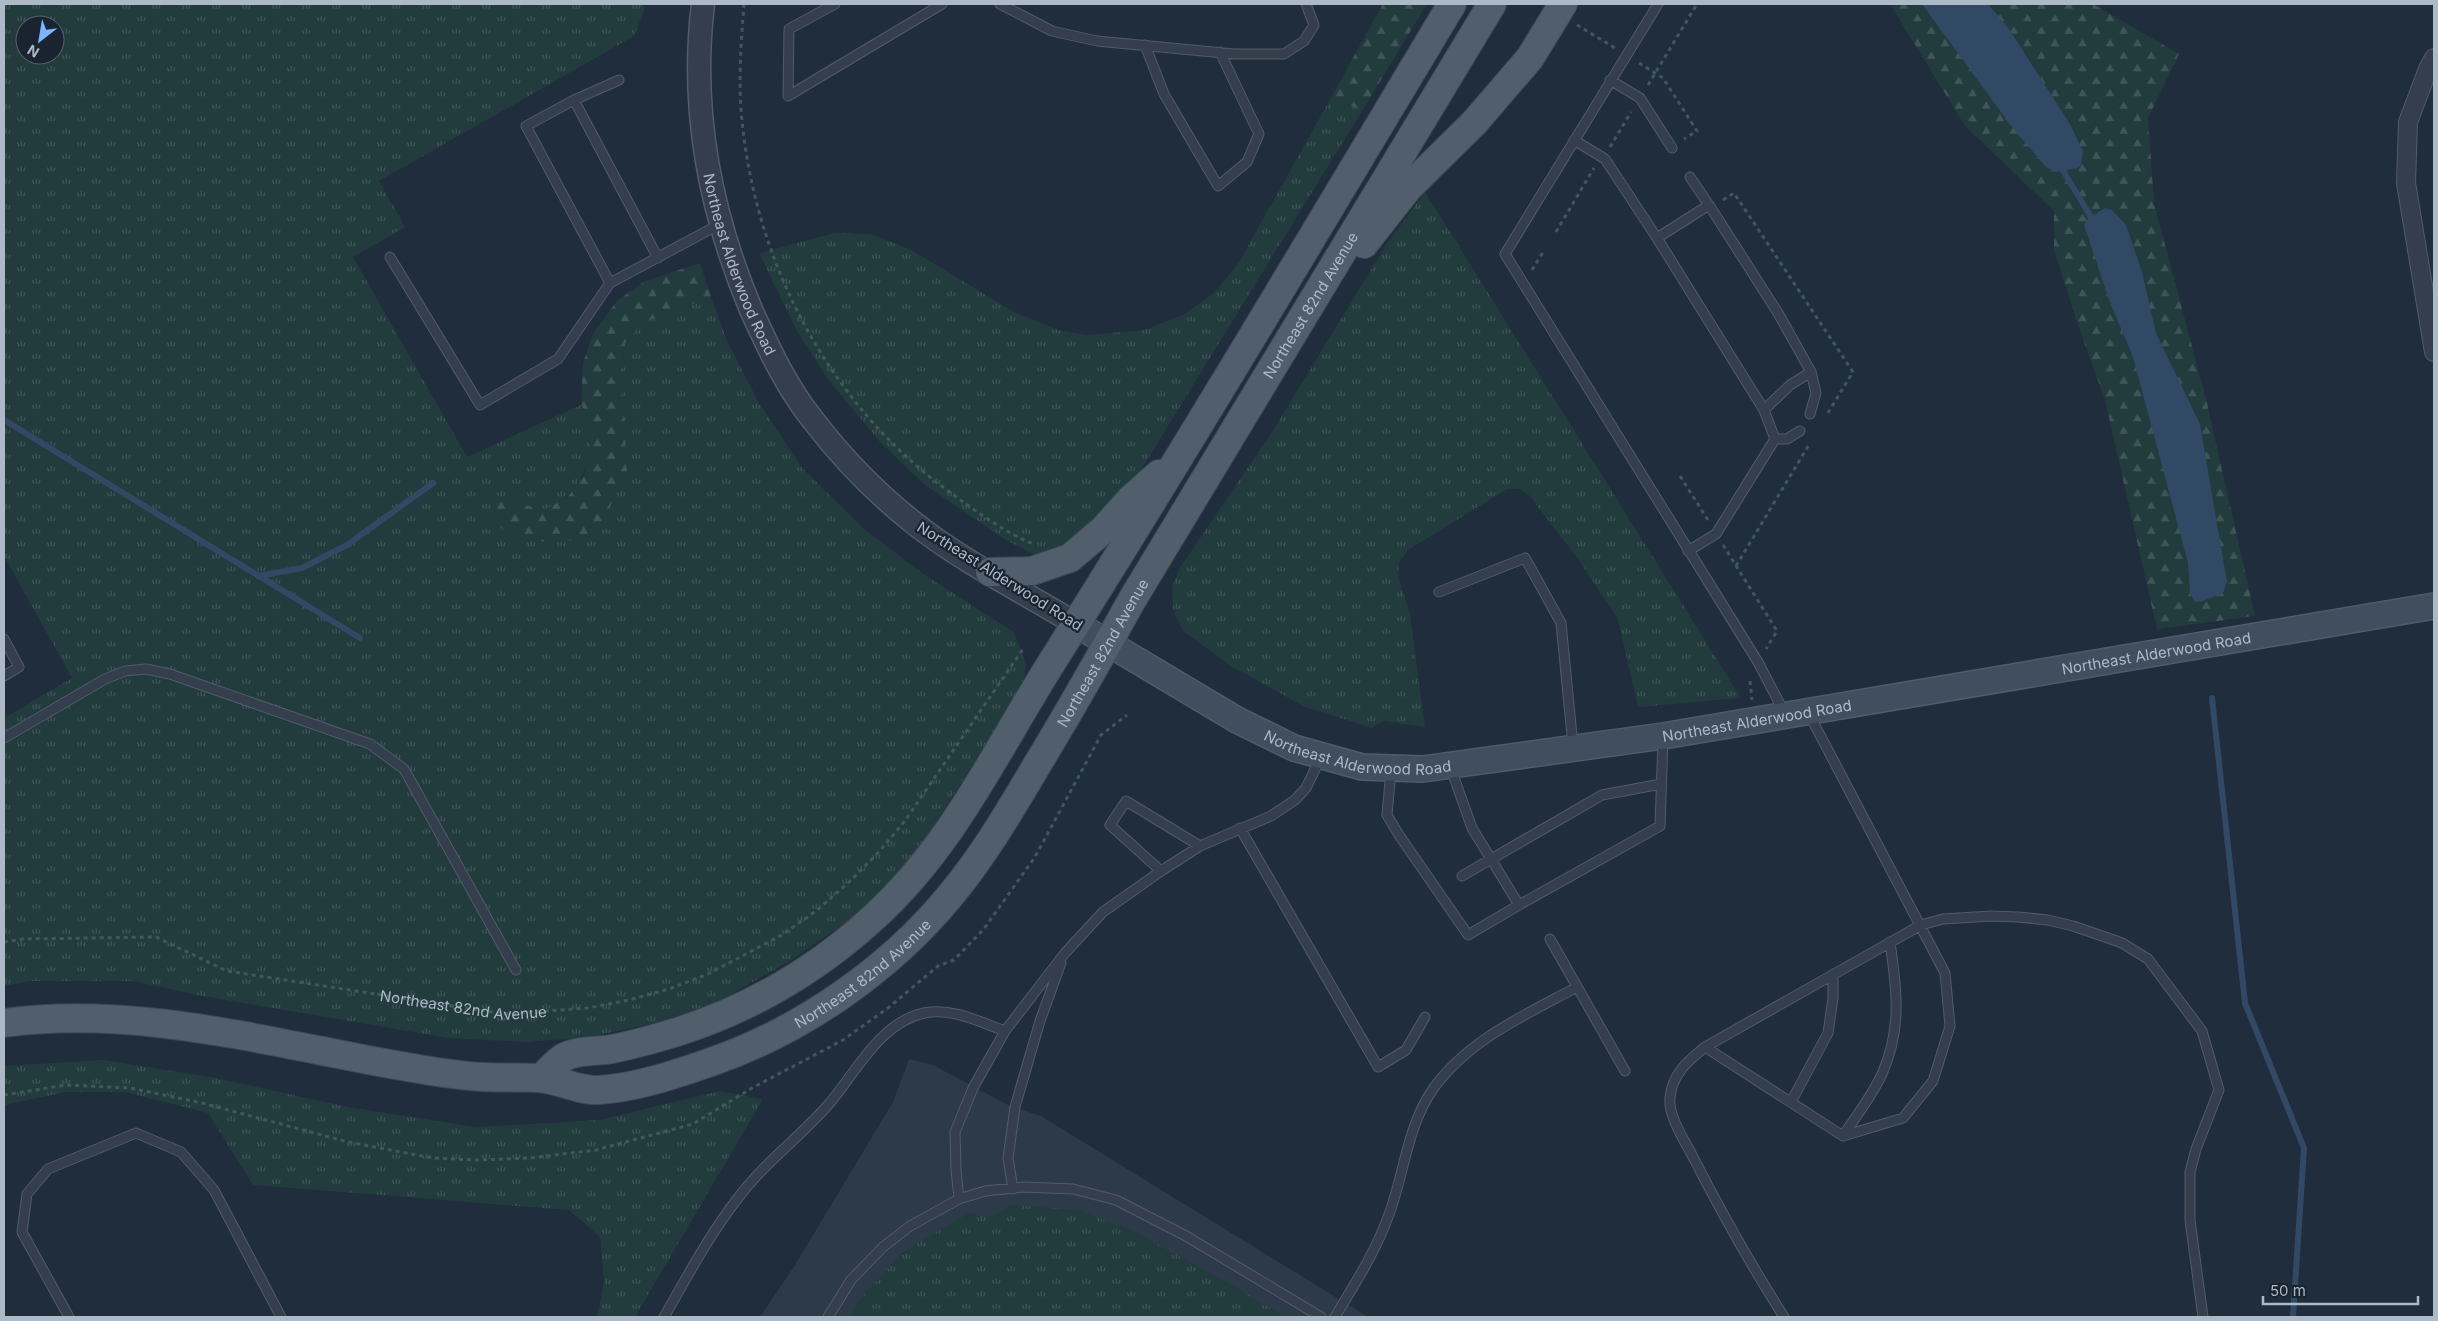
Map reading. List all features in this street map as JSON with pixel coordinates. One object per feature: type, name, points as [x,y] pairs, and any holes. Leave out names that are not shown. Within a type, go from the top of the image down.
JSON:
[{"type":"main road","points":[[542,1078],[567,1055],[630,1045],[677,1032],[721,1016],[764,996],[794,978],[846,941],[904,887],[950,831],[1179,457],[1452,4]]},
{"type":"main road","name":"Northeast 82nd Avenue","points":[[4,1023],[39,1018],[87,1017],[129,1020],[190,1028],[436,1072],[481,1077],[542,1078],[596,1090],[640,1083],[682,1072],[726,1057],[761,1042],[806,1017],[849,989],[918,930],[948,898],[978,860],[1009,814],[1132,600],[1492,4]]},
{"type":"main road","points":[[1299,322],[1408,188],[1474,124],[1530,58],[1561,8]]},
{"type":"main road","points":[[990,572],[1032,571],[1070,558],[1103,530],[1130,500],[1179,457]]},
{"type":"main road","name":"Northeast Alderwood Road","points":[[1076,624],[1245,725],[1278,742],[1321,757],[1362,767],[1423,769],[1663,736],[2434,606]]},
{"type":"street","name":"Northeast Alderwood Road","points":[[703,4],[698,58],[699,96],[708,173],[720,224],[733,267],[766,343],[812,419],[838,452],[890,502],[945,545],[1076,624]]},
{"type":"street","points":[[2434,58],[2408,122],[2406,183],[2434,352]]},
{"type":"lane","points":[[835,4],[789,30],[788,96],[942,4]]},
{"type":"lane","points":[[1000,4],[1052,31],[1097,41],[1220,52],[1284,54],[1304,42],[1314,25],[1306,4]]},
{"type":"lane","points":[[1658,4],[1504,254],[1758,662],[1797,713],[1920,925],[1945,973],[1950,1026],[1933,1081],[1903,1118],[1843,1136],[1706,1047]]},
{"type":"lane","points":[[1145,45],[1164,94],[1218,186],[1247,162],[1259,134],[1220,52]]},
{"type":"lane","points":[[610,283],[526,126],[574,100],[619,80]]},
{"type":"lane","points":[[1610,80],[1640,98],[1672,148]]},
{"type":"lane","points":[[574,100],[658,258]]},
{"type":"lane","points":[[1574,140],[1602,157],[1657,238],[1764,410],[1775,440]]},
{"type":"lane","points":[[1690,177],[1778,313],[1811,372],[1816,393],[1810,414]]},
{"type":"lane","points":[[1657,238],[1709,205]]},
{"type":"lane","points":[[390,257],[480,405],[558,359],[610,283],[720,224]]},
{"type":"lane","points":[[1764,410],[1790,385],[1811,372]]},
{"type":"lane","points":[[1688,551],[1716,534],[1775,440],[1787,438],[1800,431]]},
{"type":"lane","points":[[1439,592],[1525,558],[1561,623],[1573,749]]},
{"type":"lane","points":[[4,639],[19,667],[4,676]]},
{"type":"lane","points":[[4,738],[105,679],[126,672],[146,669],[170,674],[370,744],[404,770],[516,970]]},
{"type":"lane","points":[[1391,769],[1387,814],[1399,835],[1468,935],[1660,826],[1663,736]]},
{"type":"lane","points":[[959,1199],[955,1132],[974,1088],[1005,1031],[1064,953],[1103,912],[1160,871],[1200,846],[1271,816],[1295,800],[1306,788],[1321,757]]},
{"type":"lane","points":[[1450,766],[1472,828],[1519,905]]},
{"type":"lane","points":[[1462,876],[1602,796],[1661,784]]},
{"type":"lane","points":[[1160,871],[1110,825],[1126,801],[1200,846]]},
{"type":"lane","points":[[1240,828],[1339,1004],[1378,1067],[1406,1050],[1425,1017]]},
{"type":"lane","points":[[1784,1317],[1717,1204],[1676,1123],[1669,1100],[1675,1078],[1684,1065],[1706,1047],[1920,925],[1943,919],[1991,916],[2048,920],[2073,926],[2122,943],[2148,959],[2202,1031],[2219,1090],[2196,1149],[2190,1172],[2190,1220],[2203,1317]]},
{"type":"lane","points":[[1550,939],[1625,1071]]},
{"type":"lane","points":[[1843,1136],[1882,1075],[1895,1035],[1898,993],[1890,942]]},
{"type":"lane","points":[[1014,1189],[1008,1158],[1015,1107],[1040,1021],[1064,953]]},
{"type":"lane","points":[[1791,1102],[1828,1033],[1833,998],[1833,975]]},
{"type":"lane","points":[[1335,1317],[1372,1255],[1388,1216],[1414,1128],[1433,1089],[1468,1052],[1497,1030],[1577,987]]},
{"type":"lane","points":[[664,1317],[709,1238],[738,1197],[768,1163],[800,1135],[877,1043],[904,1020],[925,1012],[949,1012],[1005,1031]]},
{"type":"lane","points":[[69,1317],[22,1232],[27,1194],[48,1169],[136,1133],[181,1152],[214,1190],[281,1317]]},
{"type":"lane","points":[[828,1317],[851,1280],[883,1247],[910,1226],[959,1199],[985,1191],[1024,1187],[1073,1189],[1116,1200],[1178,1231],[1309,1314],[1321,1317]]},
{"type":"path","points":[[744,4],[740,51],[742,120],[750,174],[768,245],[789,297],[809,334],[834,374],[858,405],[916,466],[973,509],[1038,546]]},
{"type":"path","points":[[1556,232],[1697,4]]},
{"type":"path","points":[[1561,8],[1626,55],[1662,78],[1696,132],[1683,141]]},
{"type":"path","points":[[1521,280],[1529,275],[1543,252]]},
{"type":"path","points":[[1680,476],[1777,630],[1750,675],[1753,721]]},
{"type":"path","name":"Northeast 82nd Avenue","points":[[4,942],[23,939],[156,937],[227,971],[505,1014],[588,1008],[669,989],[708,974],[775,939],[816,911],[848,884],[904,822],[1023,649]]},
{"type":"shaded area","points":[[909,1059],[933,1065],[1008,1105],[1041,1116],[1368,1317],[760,1317],[795,1265],[893,1102]]},
{"type":"green space","points":[[4,4],[642,4],[645,8],[634,36],[379,181],[405,227],[353,257],[467,457],[581,405],[587,416],[591,440],[587,465],[576,487],[566,498],[544,510],[502,499],[582,539],[622,388],[624,344],[642,323],[711,297],[727,341],[759,403],[802,468],[862,527],[923,574],[1014,632],[1026,665],[1024,679],[1014,700],[921,846],[886,889],[842,925],[788,962],[714,1004],[660,1022],[588,1037],[526,1042],[448,1038],[197,995],[134,981],[30,981],[4,986],[4,718],[72,678],[4,556]]},
{"type":"green space","points":[[1383,4],[1427,4],[1362,111],[1332,96]]},
{"type":"green space","points":[[1890,4],[2093,4],[2179,54],[2148,118],[2154,203],[2206,399],[2255,616],[2157,629],[2105,400],[2054,250],[2054,211],[1965,126]]},
{"type":"green space","points":[[1332,96],[1362,111],[1126,494],[1095,527],[1050,555],[1033,554],[1006,540],[925,485],[880,442],[827,378],[797,331],[759,253],[835,233],[872,234],[913,251],[1014,312],[1058,330],[1087,335],[1144,330],[1183,315],[1214,293],[1239,262]]},
{"type":"green space","points":[[1425,192],[1741,698],[1638,707],[1618,619],[1578,559],[1529,495],[1519,489],[1507,489],[1408,550],[1399,562],[1398,575],[1410,614],[1425,727],[1384,721],[1372,728],[1305,707],[1231,666],[1183,631],[1173,610],[1172,587],[1179,569],[1274,429],[1386,245]]},
{"type":"green space","points":[[700,263],[711,297],[642,323],[624,344],[622,388],[627,470],[605,517],[582,539],[550,543],[510,535],[495,523],[496,507],[502,499],[544,510],[567,498],[584,476],[590,448],[587,414],[581,405],[583,363],[593,333],[617,301],[643,282]]},
{"type":"green space","points":[[103,1060],[211,1077],[348,1107],[476,1127],[599,1120],[720,1091],[763,1099],[635,1317],[597,1317],[604,1282],[600,1237],[569,1210],[253,1185],[208,1113],[125,1092],[66,1092],[4,1105],[4,1066]]},
{"type":"green space","points":[[1012,1205],[1077,1210],[1133,1231],[1230,1284],[1285,1317],[849,1317],[860,1299],[903,1252],[969,1213],[988,1218]]},
{"type":"water","points":[[1922,4],[1988,4],[2009,29],[2070,124],[2083,151],[2081,165],[2078,168],[2056,172],[2046,167],[2011,126]]},
{"type":"water","points":[[2105,208],[2112,210],[2126,225],[2142,272],[2156,333],[2200,424],[2227,582],[2223,593],[2200,602],[2194,601],[2190,593],[2188,563],[2133,357],[2109,300],[2084,225],[2086,220]]},
{"type":"waterway","points":[[2059,164],[2094,222]]},
{"type":"waterway","points":[[4,420],[360,638]]},
{"type":"waterway","points":[[258,576],[302,568],[347,545],[433,483]]},
{"type":"waterway","points":[[2212,698],[2245,1003],[2304,1148],[2293,1317]]}]
